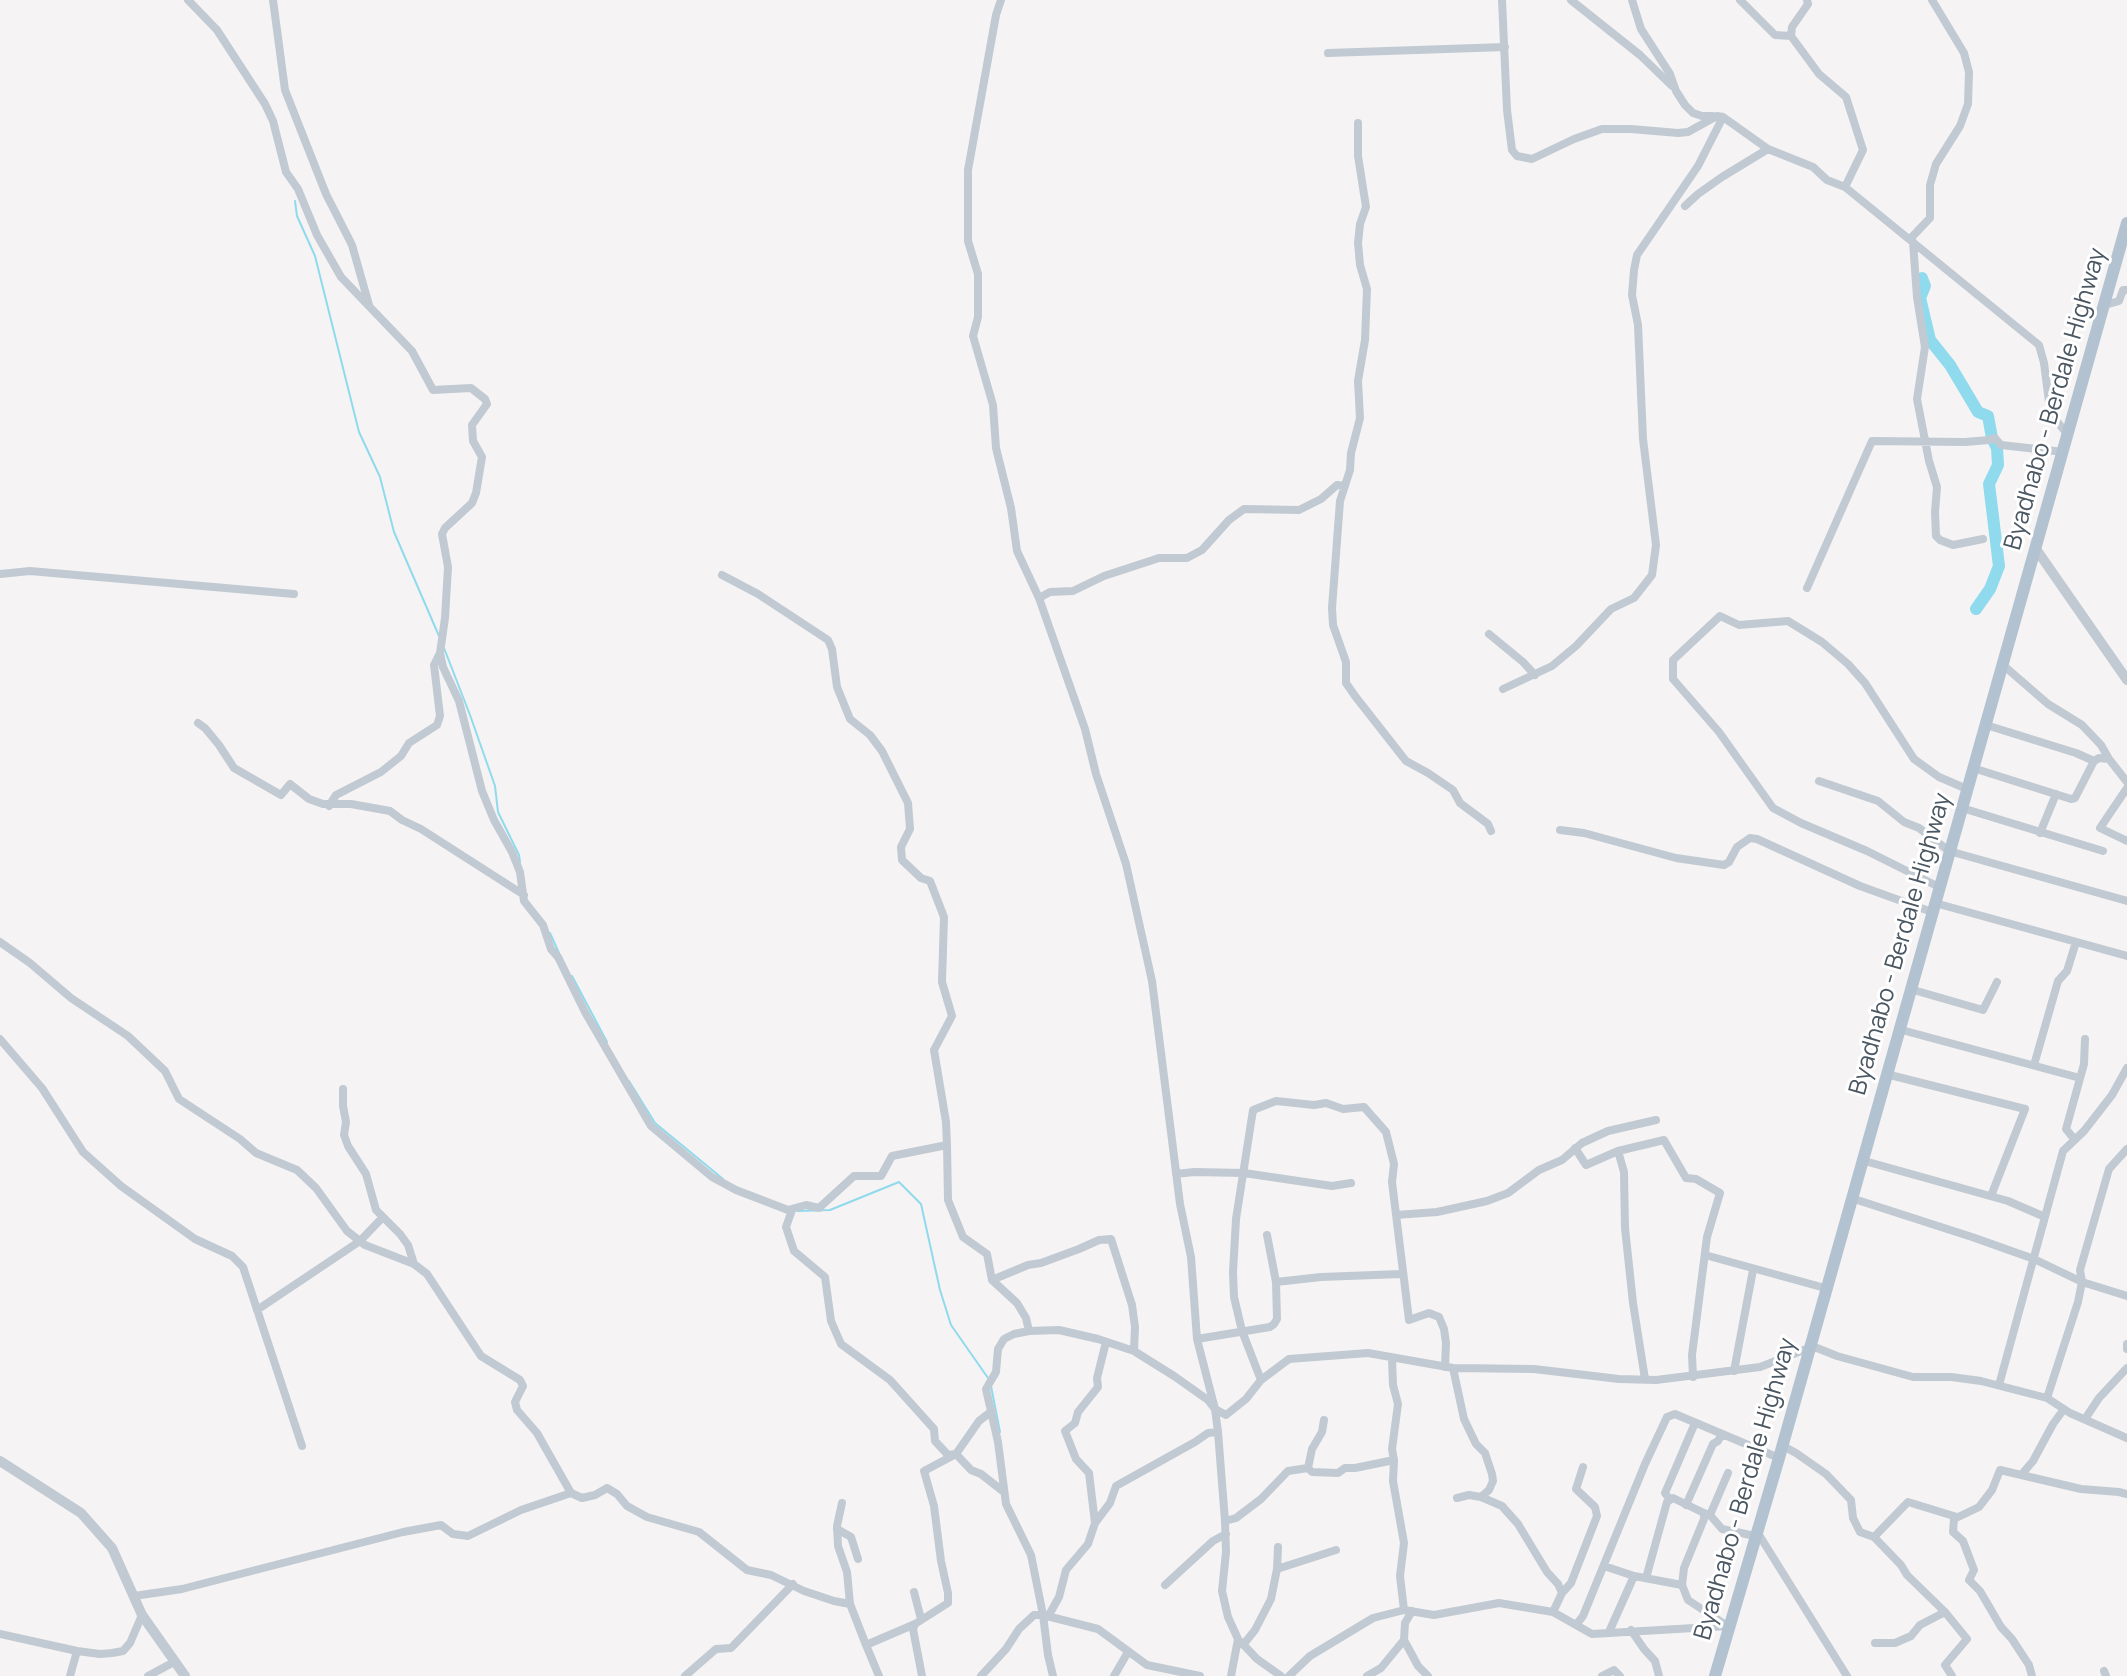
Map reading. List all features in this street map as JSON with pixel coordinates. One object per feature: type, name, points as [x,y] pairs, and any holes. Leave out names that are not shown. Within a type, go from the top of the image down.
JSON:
[{"type":"main road","name":"Byadhabo - Berdale Highway","points":[[1715,1676],[2124,244],[2127,223]]},
{"type":"street","points":[[188,0],[217,30],[265,104],[273,121],[286,172],[298,189],[317,235],[341,277],[412,351],[433,390],[471,388],[487,404],[472,425],[472,441],[482,457],[476,493],[472,503],[442,534],[448,568],[440,653],[434,665],[440,716],[437,725],[409,743],[401,756],[381,772],[336,795],[329,806]]},
{"type":"street","points":[[273,0],[285,90],[326,194],[352,245],[364,281],[369,309]]},
{"type":"street","points":[[1001,0],[968,170],[968,241],[978,274],[978,317],[973,336],[993,405],[996,448],[1011,508],[1017,551],[1039,598],[1085,729],[1096,774],[1126,864],[1152,981],[1177,1174],[1191,1257],[1197,1339],[1215,1409],[1218,1432],[1226,1521],[1222,1591],[1228,1617],[1240,1642],[1257,1659],[1281,1676]]},
{"type":"street","points":[[1502,0],[1512,150],[1523,159],[1532,159],[1602,129],[1688,132],[1720,117]]},
{"type":"street","points":[[1570,0],[1655,68],[1693,113],[1720,117],[1769,149],[1813,167],[1827,180],[1844,187],[2039,345],[2049,402],[2055,419],[2069,436]]},
{"type":"street","points":[[1632,0],[1641,29],[1670,74],[1676,91]]},
{"type":"street","points":[[1740,0],[1774,35],[1791,36]]},
{"type":"street","points":[[1807,0],[1808,4],[1792,27],[1791,36],[1819,74],[1846,97],[1863,150],[1844,187]]},
{"type":"street","points":[[1932,0],[1964,54],[1969,72],[1968,104],[1960,126],[1936,164],[1930,185],[1930,218],[1911,241],[1925,347],[1917,399],[1928,461],[1937,487],[1936,536],[1952,545],[1983,539]]},
{"type":"street","points":[[1328,53],[1505,47]]},
{"type":"street","points":[[1503,689],[1552,666],[1576,646],[1611,609],[1634,598],[1652,575],[1656,545],[1643,439],[1638,325],[1632,295],[1634,270],[1637,255],[1698,166],[1720,117]]},
{"type":"street","points":[[1358,124],[1358,156],[1366,207],[1360,224],[1358,243],[1360,265],[1367,289],[1365,341],[1358,381],[1360,418],[1340,500],[1333,625],[1346,662],[1346,683],[1406,761],[1428,772],[1453,790],[1460,803],[1488,824],[1491,831]]},
{"type":"street","points":[[1685,206],[1722,177],[1769,149]]},
{"type":"street","points":[[2105,305],[2119,301],[2123,290],[2127,290]]},
{"type":"street","points":[[1807,588],[1872,441],[1992,439],[2001,445],[2064,452]]},
{"type":"street","points":[[1039,598],[1049,592],[1073,591],[1104,576],[1159,558],[1187,558],[1202,550],[1244,509],[1299,510],[1321,499],[1337,485],[1345,486]]},
{"type":"street","points":[[2036,549],[2127,680]]},
{"type":"street","points":[[0,574],[30,571],[294,594]]},
{"type":"street","points":[[722,575],[758,594],[828,640],[832,649],[837,687],[850,719],[870,735],[882,751],[908,803],[910,829],[901,847],[902,860],[921,878],[930,881],[944,917],[942,982],[952,1016],[934,1050],[947,1122],[948,1200],[963,1237],[987,1254],[992,1280],[1017,1303],[1026,1318],[1029,1331]]},
{"type":"street","points":[[1939,887],[1773,808],[1706,716],[1673,679],[1673,660],[1720,616],[1739,625],[1788,621],[1822,642],[1848,664],[1865,683],[1914,758],[1939,776],[1967,789]]},
{"type":"street","points":[[1489,634],[1535,675]]},
{"type":"street","points":[[440,653],[443,667],[459,701],[482,791],[520,872],[528,908],[543,925],[551,949],[558,957],[585,1012],[651,1126],[712,1177],[736,1191],[792,1210],[806,1206],[819,1208],[854,1176],[881,1176],[892,1156],[947,1145]]},
{"type":"street","points":[[2003,666],[2048,704],[2082,725],[2101,745],[2127,782]]},
{"type":"street","points":[[198,723],[219,745],[234,768],[281,795],[289,783],[309,799],[329,806],[351,804],[390,811],[524,895]]},
{"type":"street","points":[[1986,725],[2094,761]]},
{"type":"street","points":[[1973,768],[2071,799],[2075,798],[2094,761],[2099,758],[2109,759]]},
{"type":"street","points":[[1819,782],[1878,801],[1904,822],[1919,828],[1950,851],[2127,901]]},
{"type":"street","points":[[2127,788],[2100,828],[2127,842]]},
{"type":"street","points":[[2040,833],[2056,794]]},
{"type":"street","points":[[1962,808],[2103,851]]},
{"type":"street","points":[[1560,830],[1584,833],[1676,858],[1724,865],[1729,862],[1737,847],[1750,838],[1756,839],[1848,881],[1933,907],[2127,956]]},
{"type":"street","points":[[0,942],[71,998],[128,1035],[165,1071],[179,1099],[230,1132],[256,1153],[284,1164],[302,1175],[316,1188],[347,1231],[373,1249],[414,1264],[427,1273],[481,1356],[520,1380],[523,1386],[515,1402],[517,1410],[537,1433],[571,1493],[582,1498],[607,1488],[617,1494],[627,1506],[647,1517],[699,1532],[747,1570],[850,1604]]},
{"type":"street","points":[[2034,1065],[2058,981],[2067,971],[2076,942]]},
{"type":"street","points":[[1910,989],[1983,1010],[1997,982]]},
{"type":"street","points":[[1898,1029],[2080,1079]]},
{"type":"street","points":[[2075,1140],[2066,1129],[2084,1064],[2085,1039]]},
{"type":"street","points":[[0,1040],[42,1088],[83,1152],[121,1186],[195,1240],[237,1260],[243,1267],[302,1446]]},
{"type":"street","points":[[1998,1385],[2063,1151],[2084,1131],[2112,1095],[2127,1068]]},
{"type":"street","points":[[1886,1074],[2025,1109],[1991,1196]]},
{"type":"street","points":[[343,1089],[346,1122],[344,1135],[348,1146],[363,1166],[376,1210],[408,1245],[414,1264]]},
{"type":"street","points":[[1261,1380],[1242,1331],[1234,1297],[1233,1272],[1236,1219],[1253,1110],[1276,1101],[1314,1105],[1326,1103],[1343,1108],[1364,1107],[1386,1132],[1394,1164],[1392,1182],[1401,1274],[1409,1320],[1429,1313],[1439,1317],[1444,1329],[1449,1367],[1464,1419],[1476,1444],[1485,1453],[1492,1474],[1493,1481],[1489,1490],[1481,1497]]},
{"type":"street","points":[[1396,1215],[1437,1212],[1487,1201],[1508,1193],[1539,1170],[1562,1160],[1574,1148],[1608,1131],[1656,1120]]},
{"type":"street","points":[[1574,1148],[1586,1165],[1618,1151],[1664,1140],[1686,1178],[1696,1179],[1720,1193],[1707,1237],[1692,1356],[1693,1377]]},
{"type":"street","points":[[2047,1398],[2069,1336],[2082,1282],[2080,1270],[2109,1169],[2127,1149]]},
{"type":"street","points":[[1618,1151],[1623,1172],[1625,1228],[1633,1303],[1645,1379]]},
{"type":"street","points":[[1861,1160],[2008,1201],[2045,1217]]},
{"type":"street","points":[[1177,1174],[1244,1173],[1332,1186],[1351,1183]]},
{"type":"street","points":[[1851,1198],[2034,1259],[2082,1282],[2126,1292]]},
{"type":"street","points":[[792,1210],[786,1227],[794,1251],[825,1277],[831,1321],[841,1344],[890,1380],[934,1429],[935,1441],[948,1455],[956,1454]]},
{"type":"street","points":[[257,1310],[360,1241],[383,1217]]},
{"type":"street","points":[[1197,1339],[1270,1327],[1277,1319],[1276,1282],[1267,1235]]},
{"type":"street","points":[[992,1280],[1028,1265],[1079,1250],[1099,1240],[1111,1239],[1132,1305],[1134,1351]]},
{"type":"street","points":[[1705,1255],[1825,1288]]},
{"type":"street","points":[[1734,1371],[1753,1270]]},
{"type":"street","points":[[1276,1282],[1321,1277],[1401,1274]]},
{"type":"street","points":[[1053,1676],[1048,1655],[1046,1615],[1031,1555],[1006,1504],[992,1411],[986,1389],[996,1372],[998,1349],[1004,1339],[1029,1331],[1059,1331],[1134,1351],[1174,1376],[1226,1415],[1247,1399],[1261,1380],[1289,1359],[1367,1353],[1449,1367],[1534,1368],[1619,1380],[1693,1377],[1760,1367],[1809,1348],[1817,1348],[1913,1377],[1951,1377],[1998,1385],[2047,1398],[2064,1409],[2126,1436]]},
{"type":"street","points":[[1095,1523],[1088,1474],[1076,1459],[1065,1431],[1074,1423],[1078,1412],[1098,1387],[1097,1378],[1105,1342]]},
{"type":"street","points":[[1392,1359],[1392,1385],[1398,1404],[1392,1449],[1394,1481],[1404,1543],[1400,1576],[1408,1610],[1404,1640],[1418,1666],[1427,1676]]},
{"type":"street","points":[[2085,1419],[2099,1398],[2127,1368]]},
{"type":"street","points":[[2022,1474],[2033,1461],[2064,1409]]},
{"type":"street","points":[[866,1645],[918,1622],[948,1603],[934,1506],[924,1471],[956,1454],[979,1421],[992,1411]]},
{"type":"street","points":[[1576,1625],[1583,1616],[1645,1464],[1667,1418],[1675,1414],[1722,1434],[1780,1451],[1796,1452],[1826,1475],[1851,1500],[1853,1518],[1860,1532],[1874,1537],[1967,1639],[1945,1665],[1952,1676]]},
{"type":"street","points":[[1308,1468],[1312,1449],[1322,1432],[1324,1420]]},
{"type":"street","points":[[1671,1500],[1665,1493],[1695,1423]]},
{"type":"street","points":[[1046,1615],[1059,1597],[1066,1570],[1088,1544],[1095,1523],[1110,1503],[1116,1486],[1195,1443],[1208,1433],[1218,1432]]},
{"type":"street","points":[[1686,1505],[1713,1444],[1722,1434]]},
{"type":"street","points":[[956,1454],[971,1470],[981,1474],[1004,1492]]},
{"type":"street","points":[[1226,1521],[1236,1518],[1261,1499],[1288,1471],[1308,1468],[1317,1473],[1338,1473],[1345,1468],[1394,1460]]},
{"type":"street","points":[[0,1461],[81,1513],[112,1548],[142,1615],[185,1676]]},
{"type":"street","points":[[1553,1612],[1562,1593],[1571,1583],[1597,1516],[1595,1507],[1576,1489],[1583,1467]]},
{"type":"street","points":[[2033,1676],[2014,1641],[2001,1627],[1980,1591],[1969,1580],[1974,1570],[1963,1541],[1951,1527],[1954,1519],[1979,1507],[1992,1490],[2000,1470],[2081,1489],[2127,1494]]},
{"type":"street","points":[[1728,1473],[1704,1519],[1684,1568],[1682,1585],[1688,1600],[1728,1626]]},
{"type":"street","points":[[134,1596],[182,1589],[403,1532],[441,1525],[453,1534],[468,1536],[521,1510],[571,1493]]},
{"type":"street","points":[[1457,1498],[1469,1495],[1481,1497],[1502,1506],[1512,1516],[1562,1593]]},
{"type":"street","points":[[1646,1578],[1667,1502],[1672,1498],[1707,1514],[1722,1529],[1755,1533],[1847,1676]]},
{"type":"street","points":[[1874,1537],[1908,1502],[1957,1517]]},
{"type":"street","points":[[842,1503],[837,1529],[838,1546],[847,1572],[850,1604],[878,1676]]},
{"type":"street","points":[[837,1529],[851,1537],[858,1559]]},
{"type":"street","points":[[1165,1585],[1213,1541],[1226,1534]]},
{"type":"street","points":[[1231,1676],[1240,1642],[1266,1610],[1276,1569],[1278,1547]]},
{"type":"street","points":[[1276,1569],[1336,1550]]},
{"type":"street","points":[[1604,1566],[1634,1576],[1682,1585]]},
{"type":"street","points":[[1609,1632],[1634,1576]]},
{"type":"street","points":[[685,1676],[716,1650],[731,1648],[793,1584]]},
{"type":"street","points":[[914,1592],[918,1622],[913,1629],[922,1676]]},
{"type":"street","points":[[1289,1676],[1310,1656],[1373,1618],[1408,1610],[1434,1615],[1499,1603],[1553,1612],[1592,1634],[1728,1626]]},
{"type":"street","points":[[1875,1643],[1895,1643],[1911,1636],[1920,1625],[1945,1612]]},
{"type":"street","points":[[0,1634],[77,1651],[100,1654],[123,1651],[135,1634],[142,1615]]},
{"type":"street","points":[[981,1676],[1006,1649],[1019,1629],[1034,1615],[1046,1615],[1098,1629],[1147,1665],[1200,1676]]},
{"type":"street","points":[[1632,1630],[1655,1661],[1657,1675]]},
{"type":"street","points":[[1367,1676],[1381,1668],[1404,1640]]},
{"type":"street","points":[[69,1676],[77,1651]]},
{"type":"street","points":[[1114,1676],[1128,1653]]},
{"type":"street","points":[[148,1676],[174,1662]]},
{"type":"street","points":[[1602,1676],[1614,1670],[1620,1676]]},
{"type":"waterway","points":[[295,201],[297,216],[315,256],[359,432],[380,477],[394,532],[439,636]]},
{"type":"waterway","points":[[1922,278],[1925,286],[1920,298],[1930,340],[1950,365],[1978,412],[1988,416],[1992,438],[1997,448],[1998,465],[1989,484],[1999,566],[1990,589],[1976,609]]},
{"type":"waterway","points":[[444,648],[495,786],[498,812],[520,862]]},
{"type":"waterway","points":[[550,933],[559,953]]},
{"type":"waterway","points":[[572,976],[607,1042]]},
{"type":"waterway","points":[[629,1081],[655,1123],[723,1179]]},
{"type":"waterway","points":[[798,1211],[830,1210],[899,1182],[921,1204],[940,1290],[951,1325],[988,1378]]},
{"type":"waterway","points":[[991,1386],[1000,1432]]}]
